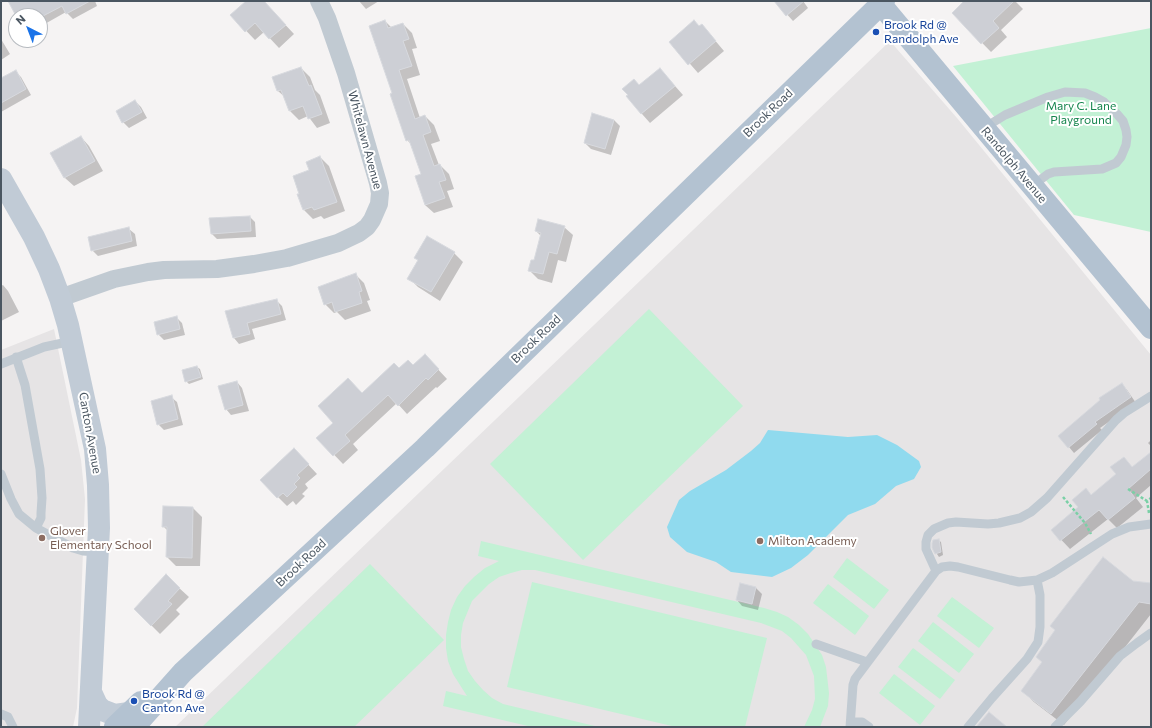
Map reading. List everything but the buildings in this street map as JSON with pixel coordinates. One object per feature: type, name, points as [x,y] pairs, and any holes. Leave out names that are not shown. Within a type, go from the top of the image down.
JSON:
[{"type":"main road","name":"Randolph Avenue","points":[[881,2],[984,129],[1151,328]]},
{"type":"main road","name":"Brook Road","points":[[126,722],[151,694],[183,672],[425,448],[881,2]]},
{"type":"street","name":"Whitelawn Avenue","points":[[60,298],[114,279],[148,272],[164,270],[217,269],[287,258],[338,243],[359,233],[367,227],[379,204],[380,193],[378,183],[346,73],[327,18],[319,1]]},
{"type":"street","name":"Canton Avenue","points":[[1,180],[34,237],[60,298],[72,341],[92,434],[97,465],[99,506],[98,552],[89,727]]},
{"type":"street","points":[[91,692],[97,705],[102,710],[115,714],[126,722]]},
{"type":"lane","points":[[984,129],[1005,115],[1048,96],[1065,92],[1076,92],[1095,97],[1104,102],[1123,121],[1127,137],[1126,145],[1121,157],[1116,163],[1102,169],[1054,172],[1048,174],[1032,186]]},
{"type":"lane","points":[[1,364],[44,347],[72,341]]},
{"type":"lane","points":[[16,357],[25,385],[40,469],[42,498],[41,518],[36,528]]},
{"type":"lane","points":[[936,571],[926,549],[928,535],[934,530],[948,522],[988,524],[1010,521],[1020,518],[1040,506],[1116,420],[1124,413],[1151,396]]},
{"type":"lane","points":[[1,474],[19,514],[36,528],[73,548],[83,551],[98,552]]},
{"type":"lane","points":[[869,727],[862,722],[851,724],[853,686],[855,679],[936,571],[950,566],[1019,582],[1037,580],[1052,573],[1096,543],[1120,530],[1150,519]]},
{"type":"lane","points":[[968,727],[1027,659],[1038,642],[1040,627],[1040,595],[1037,580]]},
{"type":"lane","points":[[1055,727],[1080,702],[1120,656],[1151,633]]},
{"type":"lane","points":[[816,644],[867,662]]},
{"type":"lane","points":[[1,714],[8,717],[13,727]]},
{"type":"path","points":[[1054,489],[1070,504],[1085,523],[1096,543]]},
{"type":"path","points":[[1128,489],[1146,501],[1150,519]]},
{"type":"path","points":[[1146,501],[1151,498]]},
{"type":"shaded area","name":"Milton Academy","points":[[890,41],[957,118],[1151,355],[1151,727],[175,727]]},
{"type":"shaded area","name":"Glover Elementary School","points":[[54,329],[81,460],[85,499],[77,708],[73,727],[1,727],[1,350]]},
{"type":"green space","name":"Mary C. Lane Playground","points":[[1151,28],[1151,232],[1074,215],[953,66]]},
{"type":"green space","points":[[649,309],[743,406],[583,560],[490,464]]},
{"type":"green space","points":[[481,541],[764,608],[788,617],[808,634],[822,655],[826,667],[829,693],[828,706],[820,727],[804,727],[812,710],[815,699],[814,676],[806,655],[791,638],[782,631],[761,623],[535,570],[522,570],[499,577],[489,584],[472,601],[463,623],[461,635],[461,647],[468,671],[483,690],[492,698],[503,704],[599,727],[532,727],[443,706],[446,691],[467,696],[453,674],[448,661],[446,635],[451,610],[457,597],[465,586],[485,568],[499,561],[478,556]]},
{"type":"green space","points":[[847,558],[889,590],[874,609],[833,577]]},
{"type":"green space","points":[[370,564],[444,640],[354,727],[202,727]]},
{"type":"green space","points":[[532,582],[767,638],[745,727],[676,727],[507,687]]},
{"type":"green space","points":[[828,584],[869,616],[855,635],[813,603]]},
{"type":"green space","points":[[952,597],[994,628],[979,648],[937,616]]},
{"type":"green space","points":[[933,622],[974,654],[959,673],[918,641]]},
{"type":"green space","points":[[913,648],[955,680],[940,699],[898,667]]},
{"type":"green space","points":[[894,674],[935,706],[920,725],[879,693]]},
{"type":"water","points":[[768,430],[848,437],[877,435],[897,445],[919,461],[921,467],[914,479],[896,486],[875,504],[848,515],[808,555],[791,568],[772,577],[731,572],[716,562],[687,552],[670,537],[667,527],[679,500],[690,491],[726,470],[751,451],[760,443]]},
{"type":"place","name":"Brook Rd @ Randolph Ave","points":[[876,32]]},
{"type":"place","name":"Glover Elementary School","points":[[42,538]]},
{"type":"place","name":"Milton Academy","points":[[760,541]]},
{"type":"place","name":"Brook Rd @ Canton Ave","points":[[134,701]]}]
